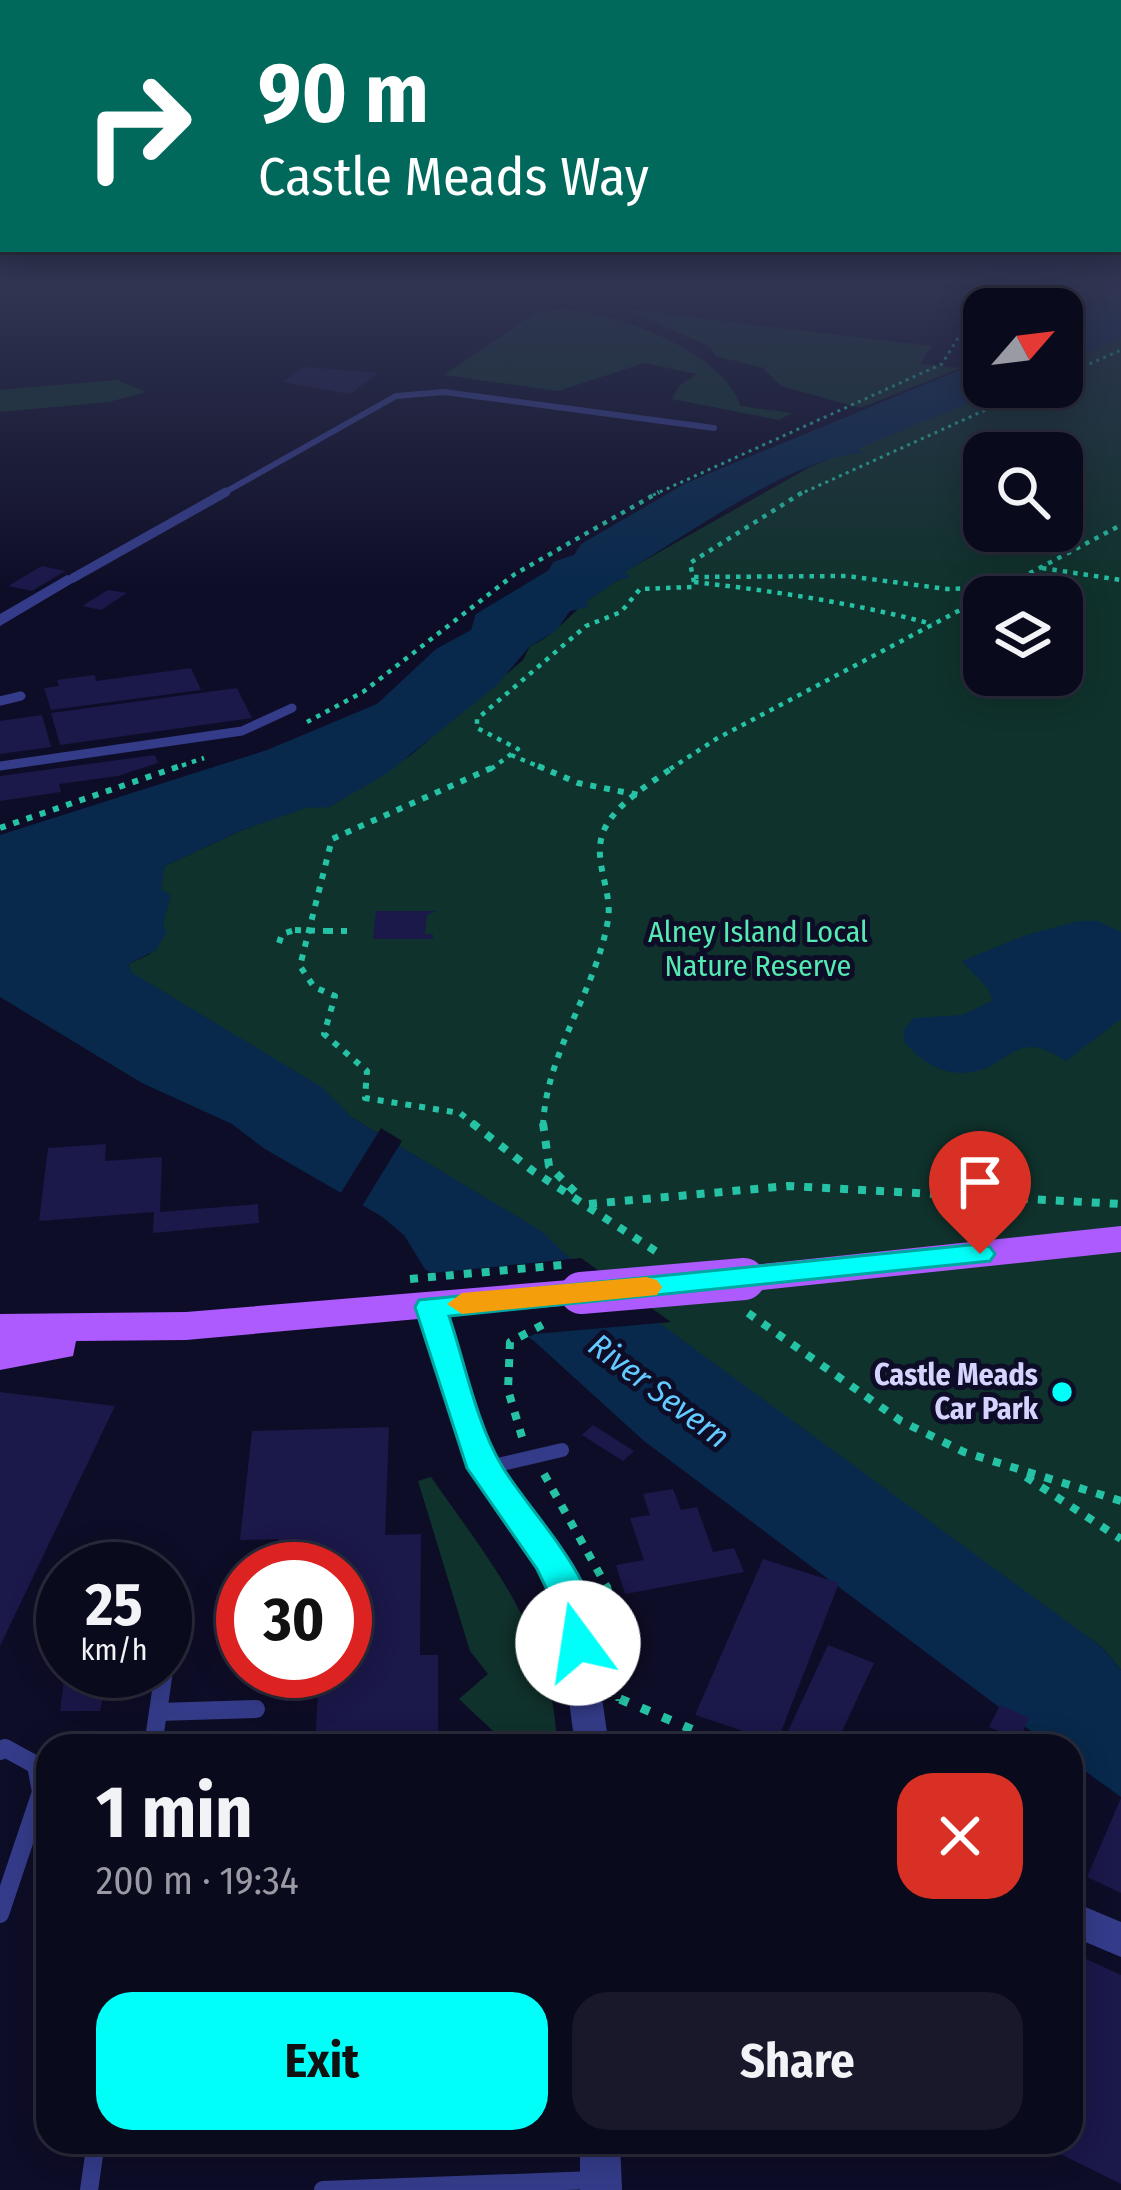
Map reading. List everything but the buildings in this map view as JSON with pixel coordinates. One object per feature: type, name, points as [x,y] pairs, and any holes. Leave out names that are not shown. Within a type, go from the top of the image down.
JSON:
[{"type":"main road","points":[[0,1328],[186,1326],[737,1290],[1121,1239]]},
{"type":"main road","points":[[0,1355],[186,1326]]},
{"type":"street","points":[[0,621],[73,578]]},
{"type":"street","points":[[434,1307],[484,1468],[552,1562],[572,1602],[590,1734]]},
{"type":"street","points":[[1083,1923],[1121,1940]]},
{"type":"lane","points":[[73,578],[396,396],[444,392],[714,428]]},
{"type":"lane","points":[[0,701],[21,696]]},
{"type":"lane","points":[[0,766],[242,731],[292,708]]},
{"type":"lane","points":[[484,1468],[562,1450]]},
{"type":"lane","points":[[155,1734],[160,1698]]},
{"type":"lane","points":[[158,1712],[256,1709]]},
{"type":"lane","points":[[0,1751],[5,1748],[36,1765]]},
{"type":"lane","points":[[0,1914],[36,1807]]},
{"type":"lane","points":[[89,2190],[94,2154]]},
{"type":"lane","points":[[323,2190],[601,2171]]},
{"type":"path","points":[[302,724],[364,692],[514,574],[632,503],[895,385]]},
{"type":"path","points":[[670,1261],[590,1204],[533,1171],[460,1113],[365,1098],[367,1071],[324,1034],[335,997],[314,987],[300,966],[332,839],[376,816],[474,782],[512,755],[518,749],[477,728],[477,719],[586,626],[608,622],[621,612],[640,589],[692,587],[690,563],[812,486],[988,408]]},
{"type":"path","points":[[1026,576],[1121,525]]},
{"type":"path","points":[[1042,568],[1121,580]]},
{"type":"path","points":[[694,579],[847,576],[963,589]]},
{"type":"path","points":[[694,579],[854,602],[932,624]]},
{"type":"path","points":[[963,608],[716,739],[604,827],[597,851],[608,880],[608,920],[539,1124],[550,1169],[590,1204],[788,1186],[1121,1204]]},
{"type":"path","points":[[512,755],[578,782],[640,795]]},
{"type":"path","points":[[0,828],[208,757]]},
{"type":"path","points":[[279,943],[282,934],[295,930],[349,932]]},
{"type":"path","points":[[737,1290],[901,1421],[1018,1472],[1121,1502]]},
{"type":"path","points":[[506,1375],[510,1342],[524,1331],[557,1323]]},
{"type":"path","points":[[1018,1472],[1121,1539]]},
{"type":"path","points":[[586,1541],[618,1623],[621,1723]]},
{"type":"path","points":[[620,1699],[701,1734]]},
{"type":"green space","points":[[130,385],[146,392],[109,402],[0,412],[0,390]]},
{"type":"green space","points":[[517,385],[576,385],[558,391]]},
{"type":"green space","points":[[729,385],[741,406],[792,413],[779,420],[672,399],[679,386]]},
{"type":"green space","points":[[780,385],[918,385],[860,408]]},
{"type":"green space","name":"Alney Island Local Nature Reserve","points":[[1083,385],[1121,385],[1121,1670],[1103,1648],[421,1159],[351,1117],[322,1088],[169,1000],[130,972],[129,964],[150,954],[161,931],[164,908],[159,876],[165,866],[242,830],[306,807],[329,807],[411,755],[523,660],[530,646],[601,590],[629,577],[624,572],[810,467],[963,405],[1083,408]]},
{"type":"green space","points":[[431,1477],[515,1603],[544,1670],[556,1734],[496,1734],[459,1699],[488,1674],[470,1651],[418,1481]]},
{"type":"water","name":"River Severn","points":[[923,385],[963,385],[963,405],[857,449],[864,453],[837,457],[775,482],[625,572],[630,578],[618,580],[587,601],[588,607],[570,611],[556,631],[530,646],[496,686],[386,774],[329,807],[306,808],[242,830],[165,866],[161,889],[171,895],[163,924],[167,932],[156,950],[129,964],[131,972],[323,1088],[351,1117],[543,1232],[565,1254],[1103,1648],[1121,1670],[1121,1797],[1083,1770],[1083,1734],[1035,1734],[644,1441],[534,1341],[425,1269],[404,1235],[381,1216],[265,1149],[232,1124],[142,1083],[0,997],[0,835],[267,750],[377,704],[436,649],[471,630],[476,614],[549,570],[553,562],[574,555],[581,544],[686,483]]},
{"type":"water","points":[[1079,921],[1098,921],[1121,932],[1121,1019],[1066,1061],[1030,1047],[976,1071],[952,1072],[931,1065],[904,1041],[904,1029],[914,1018],[962,1015],[992,1001],[989,990],[962,961],[1026,935]]},
{"type":"pier","points":[[381,1128],[402,1141],[359,1211],[337,1199]]},
{"type":"pier","points":[[581,1258],[671,1322],[535,1334],[522,1340],[422,1274]]},
{"type":"slow traffic","points":[[462,1304],[646,1287]]},
{"type":"place","name":"Castle Meads Car Park","points":[[1062,1392]]},
{"type":"route","points":[[578,1643],[572,1602],[552,1562],[484,1468],[430,1307],[980,1254]]}]
